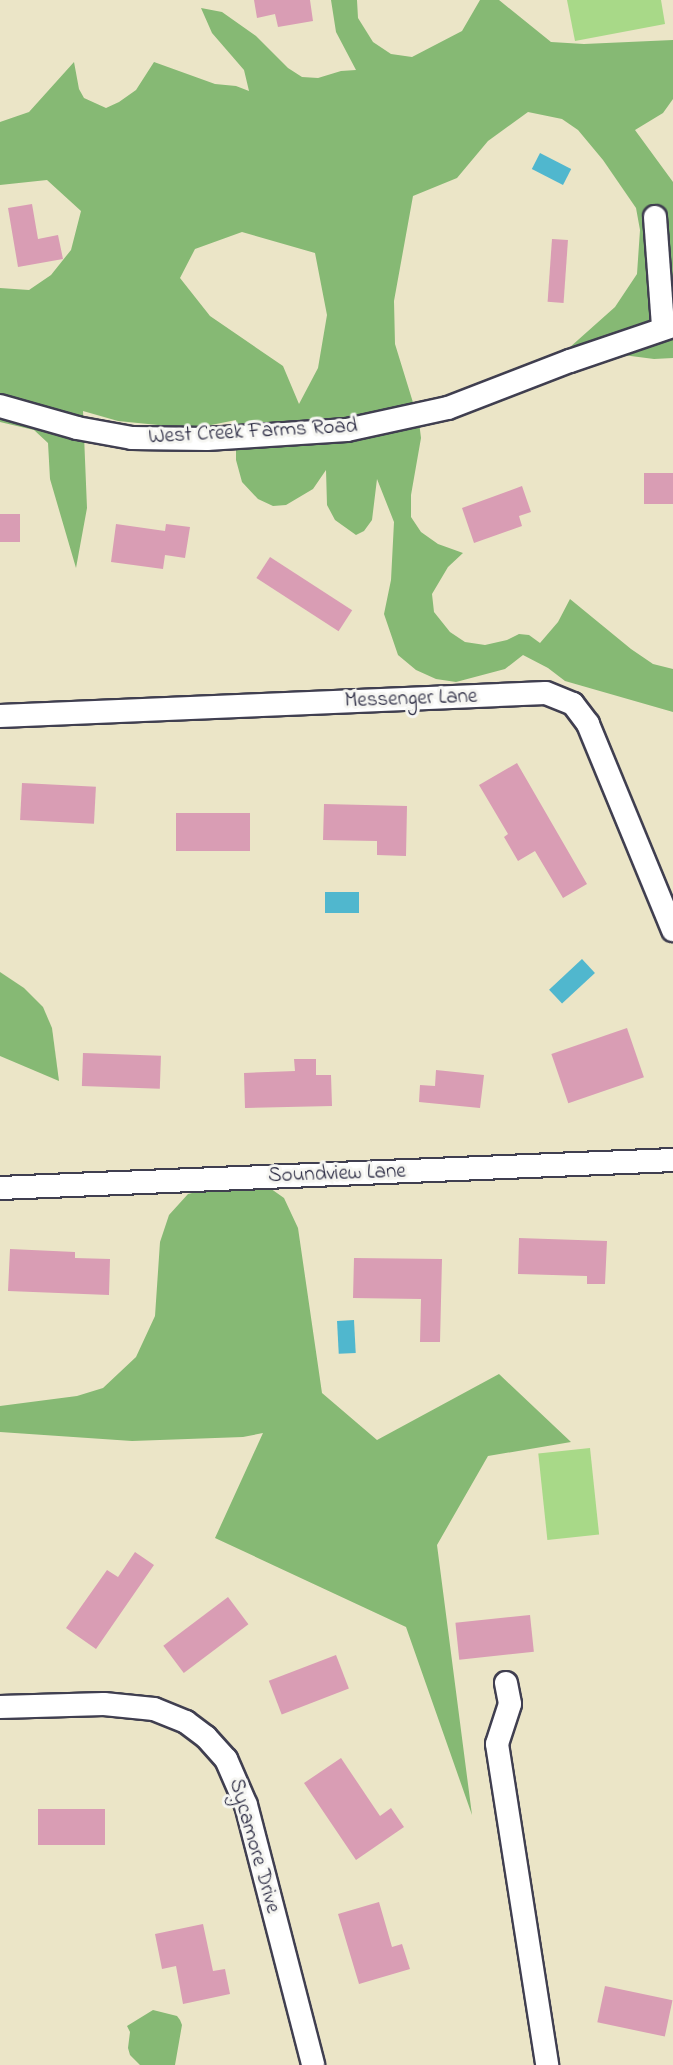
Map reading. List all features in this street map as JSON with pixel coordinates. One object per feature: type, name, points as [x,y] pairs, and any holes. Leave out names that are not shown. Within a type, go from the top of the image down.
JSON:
[{"type":"street","points":[[655,217],[668,326]]},
{"type":"street","name":"West Creek Farms Road","points":[[0,406],[77,428],[132,438],[207,439],[347,430],[448,408],[668,326]]},
{"type":"street","name":"Messenger Lane","points":[[0,716],[546,693],[573,704],[588,724],[673,930]]},
{"type":"street","name":"Soundview Lane","points":[[0,1188],[673,1160]]},
{"type":"street","points":[[506,1683],[510,1704],[497,1744],[547,2065]]},
{"type":"street","name":"Sycamore Drive","points":[[0,1707],[104,1704],[154,1709],[186,1722],[213,1744],[226,1759],[246,1805],[313,2065]]},
{"type":"green space","points":[[331,0],[357,0],[358,18],[373,42],[391,54],[412,57],[462,31],[480,0],[499,0],[551,42],[584,44],[673,40],[673,99],[663,113],[635,130],[673,182],[673,358],[654,359],[569,348],[615,307],[637,274],[640,230],[636,208],[603,160],[578,130],[562,119],[528,112],[488,141],[457,178],[413,196],[394,301],[395,344],[419,422],[421,438],[411,495],[411,517],[421,532],[438,544],[463,553],[448,567],[432,594],[434,612],[450,632],[465,642],[485,645],[507,640],[519,634],[529,635],[540,643],[558,622],[570,599],[653,664],[673,669],[673,712],[565,681],[548,668],[523,655],[505,669],[456,682],[436,679],[416,670],[398,655],[384,614],[391,580],[394,522],[377,479],[372,520],[364,531],[356,535],[335,520],[327,505],[326,470],[313,489],[286,505],[273,506],[258,499],[242,482],[236,460],[236,420],[201,427],[158,425],[118,421],[83,411],[87,508],[76,568],[50,479],[48,443],[34,430],[0,422],[0,288],[29,290],[51,275],[71,250],[81,211],[47,180],[0,185],[0,122],[29,112],[74,62],[79,89],[84,98],[106,108],[136,90],[154,62],[215,84],[236,86],[249,91],[244,70],[212,33],[201,8],[222,12],[256,36],[288,68],[302,77],[318,78],[341,71],[356,70],[336,32]],"holes":[[[242,232],[315,253],[327,315],[318,368],[299,404],[283,366],[210,316],[180,278],[195,249]]]},
{"type":"green space","points":[[567,0],[661,0],[665,24],[575,41]]},
{"type":"green space","points":[[0,972],[24,988],[43,1007],[52,1028],[59,1081],[0,1056]]},
{"type":"green space","points":[[220,1186],[267,1186],[284,1198],[298,1228],[322,1393],[377,1440],[499,1374],[571,1442],[488,1456],[437,1545],[472,1815],[406,1627],[215,1538],[263,1433],[243,1437],[132,1441],[0,1432],[0,1406],[77,1396],[103,1388],[136,1357],[155,1316],[160,1242],[169,1215],[188,1194]]},
{"type":"green space","points":[[590,1448],[599,1535],[547,1540],[538,1453]]},
{"type":"green space","points":[[153,2010],[177,2016],[182,2025],[175,2065],[140,2065],[130,2055],[128,2048],[130,2032],[127,2026]]},
{"type":"water","points":[[540,153],[571,169],[563,185],[532,169]]},
{"type":"water","points":[[325,892],[359,892],[359,913],[325,913]]},
{"type":"water","points":[[582,959],[595,973],[562,1004],[549,990]]},
{"type":"water","points":[[354,1320],[356,1353],[339,1354],[337,1321]]},
{"type":"building","points":[[254,0],[310,0],[313,21],[278,27],[275,14],[257,18]]},
{"type":"building","points":[[32,204],[38,239],[58,235],[63,259],[18,267],[8,208]]},
{"type":"building","points":[[552,239],[568,240],[564,303],[548,302]]},
{"type":"building","points":[[644,473],[673,473],[673,504],[644,504]]},
{"type":"building","points":[[522,486],[531,512],[519,516],[522,526],[474,543],[462,508]]},
{"type":"building","points":[[0,514],[20,514],[20,542],[0,542]]},
{"type":"building","points":[[116,524],[165,531],[166,524],[190,527],[185,558],[165,555],[163,569],[111,562]]},
{"type":"building","points":[[270,557],[352,610],[339,631],[256,578]]},
{"type":"building","points":[[517,763],[587,884],[563,898],[535,851],[518,861],[504,837],[508,834],[479,785]]},
{"type":"building","points":[[22,783],[96,787],[94,824],[20,820]]},
{"type":"building","points":[[324,804],[407,806],[406,856],[377,855],[377,841],[323,840]]},
{"type":"building","points":[[176,813],[250,813],[250,851],[176,851]]},
{"type":"building","points":[[627,1028],[644,1077],[568,1103],[551,1054]]},
{"type":"building","points":[[83,1053],[161,1056],[160,1089],[82,1086]]},
{"type":"building","points":[[294,1059],[316,1059],[316,1075],[331,1075],[332,1106],[245,1108],[244,1073],[295,1071]]},
{"type":"building","points":[[436,1070],[484,1075],[480,1108],[419,1102],[420,1085],[435,1086]]},
{"type":"building","points":[[519,1238],[607,1241],[605,1284],[587,1284],[587,1276],[518,1274]]},
{"type":"building","points":[[10,1249],[75,1252],[75,1258],[110,1259],[109,1295],[8,1291]]},
{"type":"building","points":[[354,1258],[442,1259],[440,1342],[420,1342],[421,1299],[353,1298]]},
{"type":"building","points":[[135,1552],[154,1565],[96,1649],[66,1628],[107,1570],[118,1577]]},
{"type":"building","points":[[228,1597],[248,1624],[184,1673],[163,1646]]},
{"type":"building","points":[[530,1615],[534,1652],[459,1660],[455,1623]]},
{"type":"building","points":[[336,1655],[349,1689],[282,1714],[269,1681]]},
{"type":"building","points":[[341,1758],[380,1816],[391,1808],[404,1827],[356,1860],[304,1783]]},
{"type":"building","points":[[38,1809],[105,1809],[105,1845],[38,1845]]},
{"type":"building","points":[[379,1902],[392,1947],[402,1944],[410,1969],[359,1984],[338,1914]]},
{"type":"building","points":[[203,1924],[213,1971],[225,1969],[230,1994],[183,2004],[176,1966],[162,1969],[155,1934]]},
{"type":"building","points":[[605,1986],[672,2000],[665,2037],[597,2022]]}]
